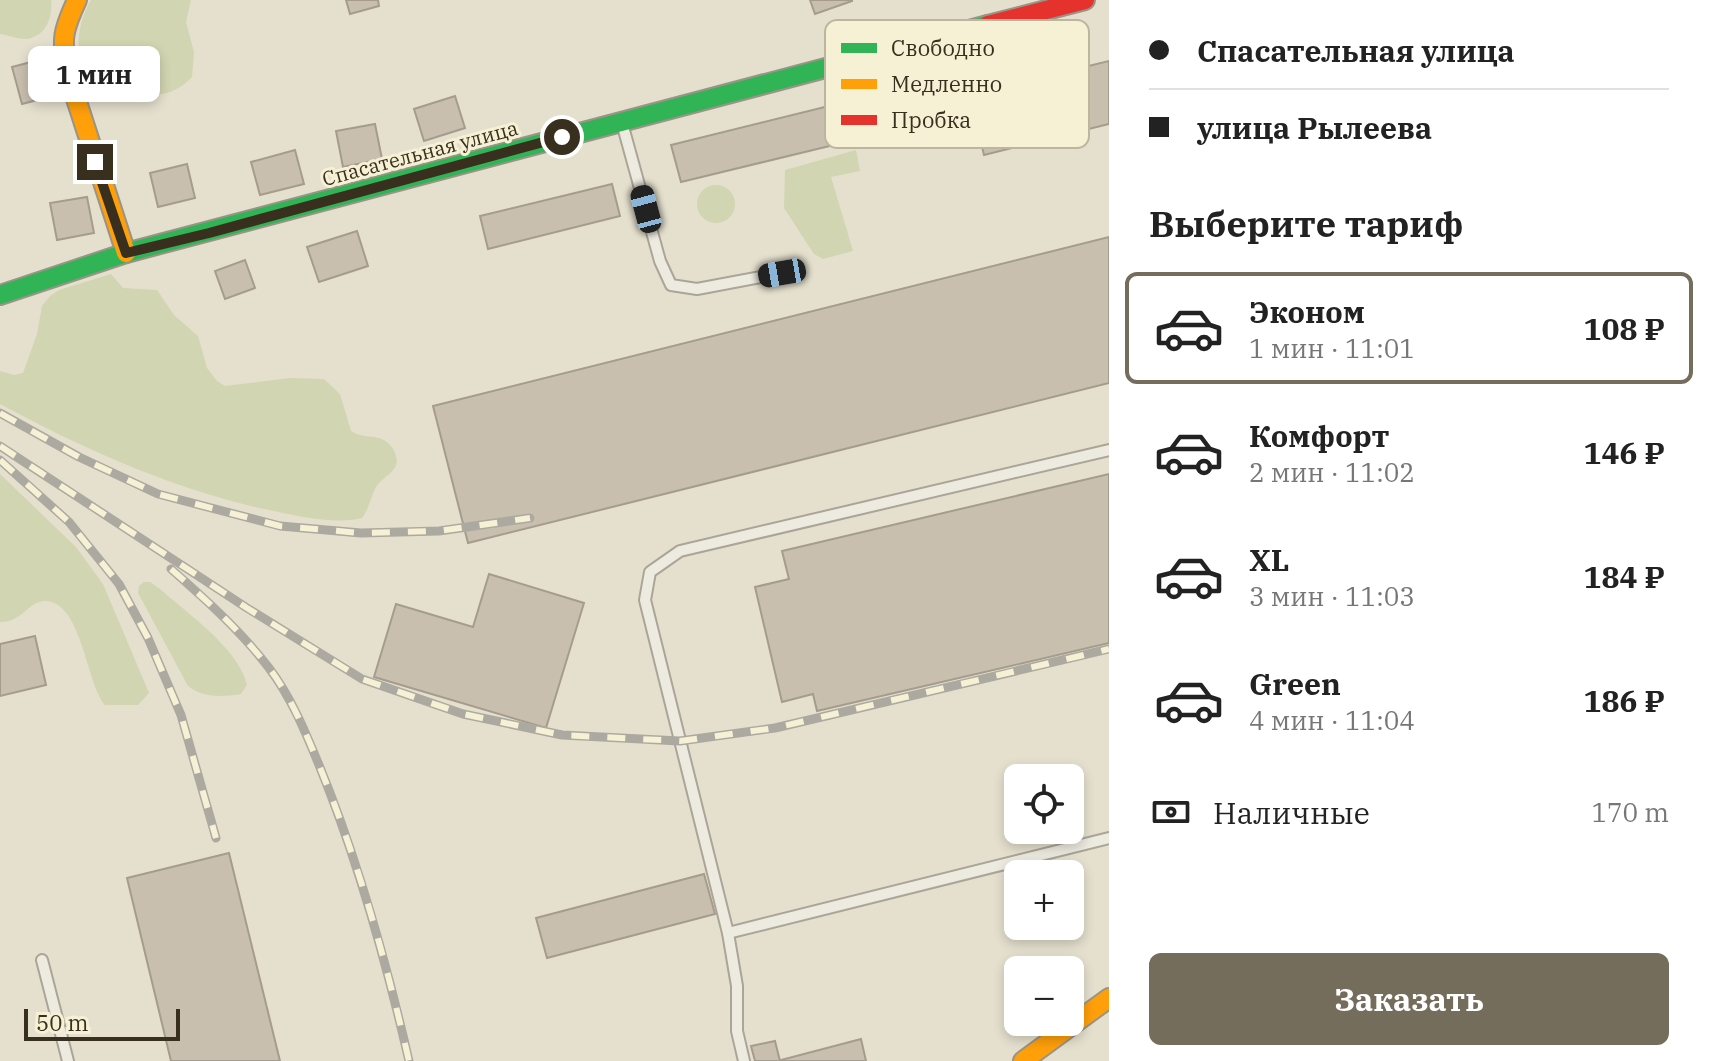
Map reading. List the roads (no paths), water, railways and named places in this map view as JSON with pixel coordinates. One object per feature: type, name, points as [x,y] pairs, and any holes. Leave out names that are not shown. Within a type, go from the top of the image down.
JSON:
[{"type":"street","points":[[77,0],[62,44],[67,71],[126,253]]},
{"type":"street","name":"Спасательная улица","points":[[1008,20],[1085,0]]},
{"type":"street","name":"Спасательная улица","points":[[0,295],[126,253],[825,68]]},
{"type":"street","points":[[1023,1061],[1109,998]]},
{"type":"lane","points":[[621,121],[660,261],[671,285],[697,289],[782,273]]},
{"type":"lane","points":[[744,1061],[737,1031],[737,986],[728,933],[645,600],[650,572],[680,551],[1109,450]]},
{"type":"lane","points":[[728,933],[1109,838]]},
{"type":"lane","points":[[42,960],[68,1061]]},
{"type":"railway","points":[[0,413],[79,457],[158,494],[280,526],[361,533],[439,531],[530,518]]},
{"type":"railway","points":[[0,446],[247,608],[362,679],[463,714],[562,735],[680,741],[775,728],[1109,649]]},
{"type":"railway","points":[[0,460],[69,522],[119,584],[148,638],[181,715],[216,838]]},
{"type":"railway","points":[[171,569],[247,641],[277,679],[297,715],[359,874],[409,1061]]}]
